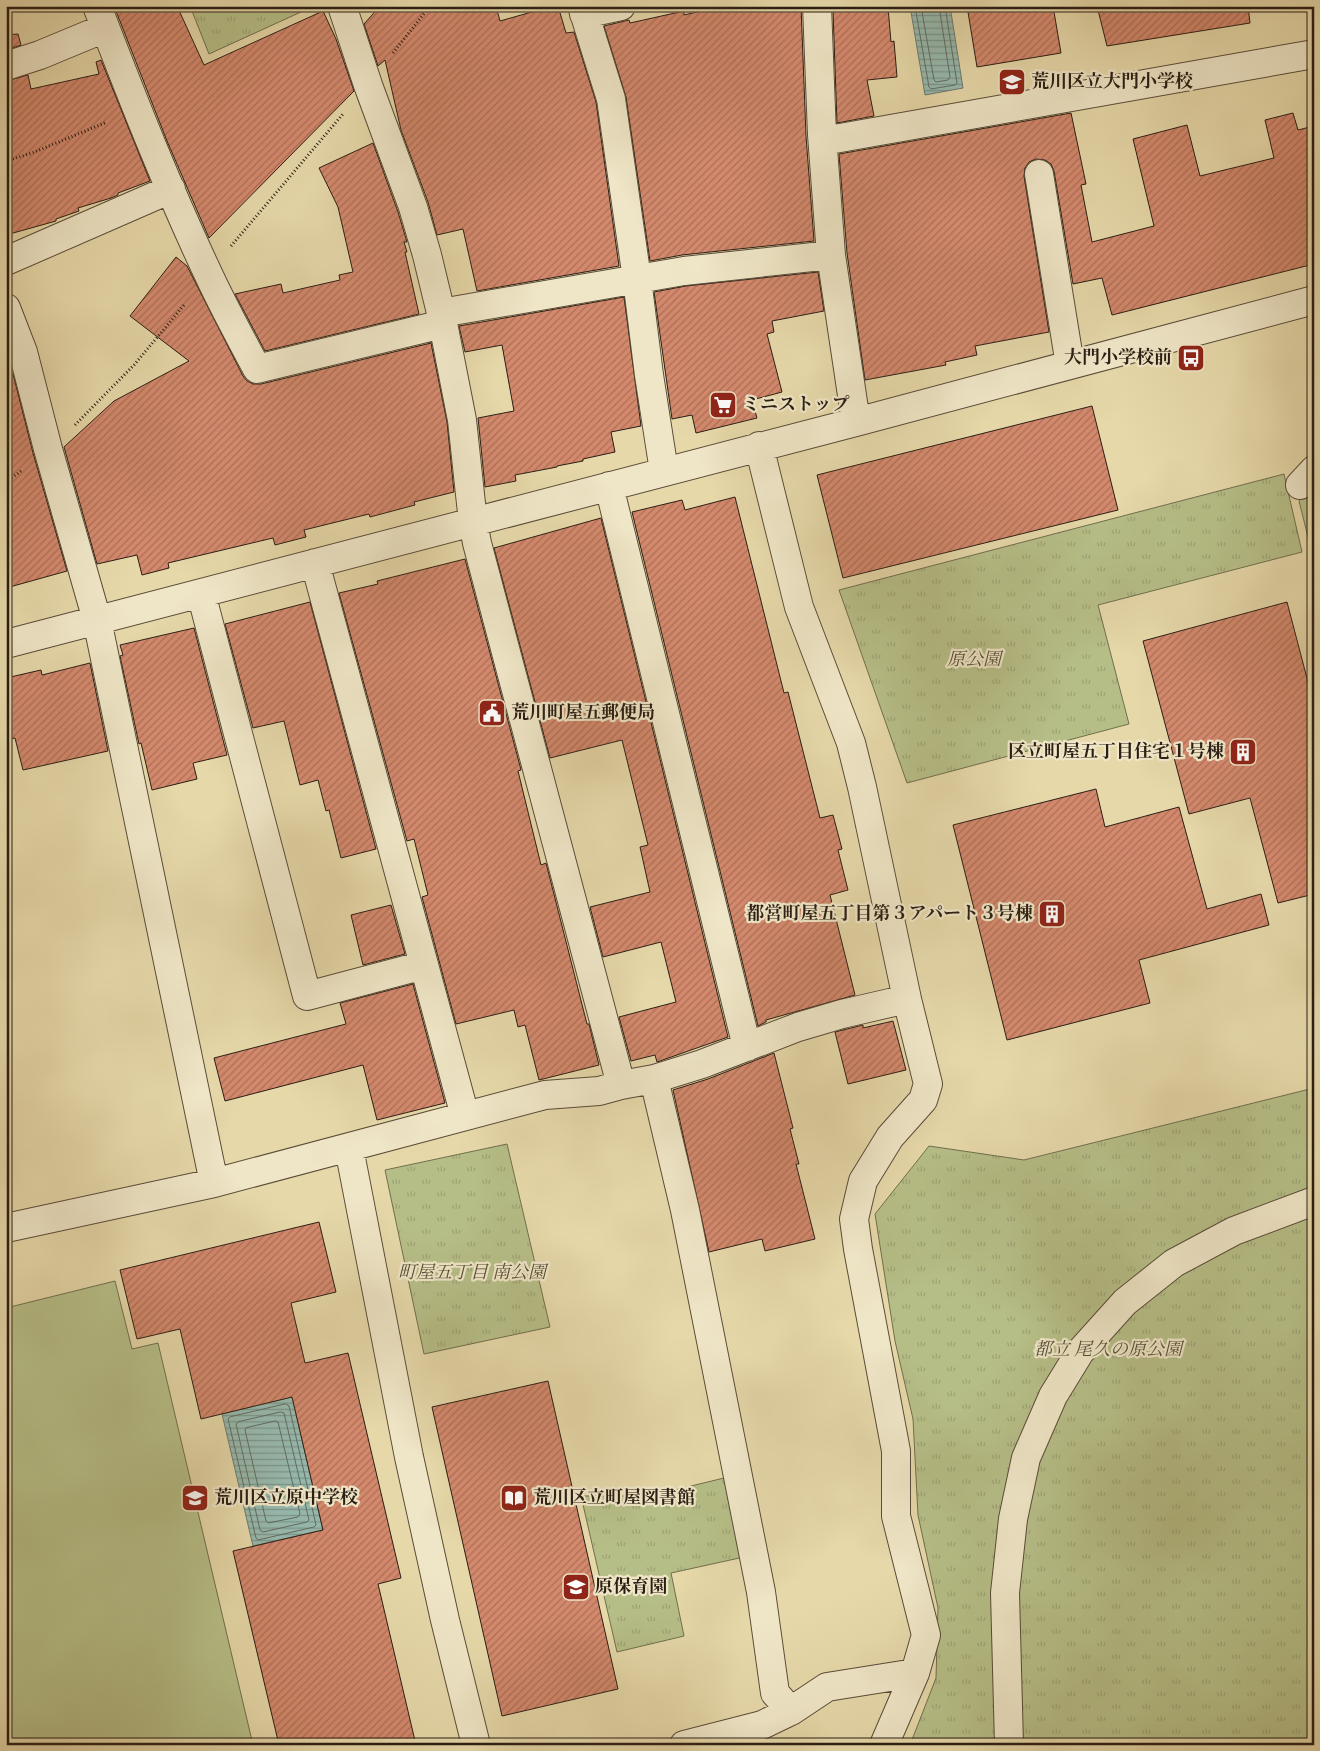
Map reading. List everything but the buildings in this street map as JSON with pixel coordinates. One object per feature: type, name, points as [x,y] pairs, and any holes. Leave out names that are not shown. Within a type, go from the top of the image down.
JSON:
[{"type":"street","points":[[342,6],[368,85],[413,207],[427,255],[462,420],[473,522],[480,554],[621,1085]]},
{"type":"street","points":[[621,6],[583,10],[611,99],[664,471]]},
{"type":"street","points":[[817,6],[823,141],[831,255],[856,422]]},
{"type":"street","points":[[6,66],[40,55],[101,17],[171,189],[213,283],[257,369],[442,319],[637,279],[684,271],[831,255]]},
{"type":"street","points":[[823,141],[1314,54]]},
{"type":"street","points":[[1039,174],[1070,365]]},
{"type":"street","points":[[6,261],[171,189]]},
{"type":"street","points":[[6,644],[1314,300]]},
{"type":"street","points":[[6,308],[16,365],[48,449],[97,620],[214,1183]]},
{"type":"street","points":[[759,446],[799,607],[851,743],[907,999],[928,1084],[923,1100],[890,1137],[863,1181],[854,1220],[896,1451],[896,1516],[926,1635],[915,1673],[884,1745]]},
{"type":"street","points":[[609,486],[747,1047]]},
{"type":"street","points":[[315,563],[465,1116]]},
{"type":"street","points":[[201,593],[307,996],[424,965]]},
{"type":"street","points":[[6,1228],[214,1183],[545,1095],[599,1091],[654,1079],[702,1064],[798,1027],[842,1014],[907,999]]},
{"type":"street","points":[[654,1079],[685,1210],[760,1592],[776,1693],[791,1711]]},
{"type":"street","points":[[349,1148],[409,1456],[445,1620],[476,1745]]},
{"type":"street","points":[[1009,1745],[1005,1594],[1013,1519],[1026,1458],[1053,1396],[1080,1352],[1125,1302],[1174,1263],[1234,1231],[1314,1200]]},
{"type":"street","points":[[684,1745],[764,1735],[791,1711],[827,1687],[915,1673]]},
{"type":"path","points":[[6,161],[32,153],[138,110]]},
{"type":"green space","points":[[190,6],[314,6],[209,54]]},
{"type":"green space","name":"原公園","points":[[1284,474],[1302,552],[1098,605],[1129,724],[907,783],[839,590]]},
{"type":"green space","points":[[1314,487],[1314,561],[1299,501]]},
{"type":"green space","name":"都立 尾久の原公園","points":[[1314,1088],[1314,1745],[910,1745],[936,1678],[938,1608],[918,1515],[913,1419],[895,1341],[875,1214],[929,1146],[1024,1160]]},
{"type":"green space","name":"町屋五丁目 南公園","points":[[507,1144],[550,1327],[424,1354],[385,1170]]},
{"type":"green space","points":[[115,1281],[132,1349],[158,1343],[253,1745],[6,1745],[6,1308]]},
{"type":"green space","points":[[724,1478],[744,1557],[671,1573],[684,1636],[617,1652],[581,1496],[650,1496]]},
{"type":"water","points":[[910,6],[950,6],[963,88],[925,95]]},
{"type":"water","points":[[292,1397],[323,1530],[253,1546],[222,1414]]},
{"type":"place","name":"荒川区立大門小学校","points":[[1012,82]]},
{"type":"place","name":"大門小学校前","points":[[1191,358]]},
{"type":"place","name":"ミニストップ","points":[[723,405]]},
{"type":"place","name":"荒川町屋五郵便局","points":[[492,713]]},
{"type":"place","name":"区立町屋五丁目住宅１号棟","points":[[1243,752]]},
{"type":"place","name":"都営町屋五丁目第３アパート３号棟","points":[[1052,914]]},
{"type":"place","name":"荒川区立原中学校","points":[[195,1498]]},
{"type":"place","name":"荒川区立町屋図書館","points":[[514,1498]]},
{"type":"place","name":"原保育園","points":[[576,1587]]}]
